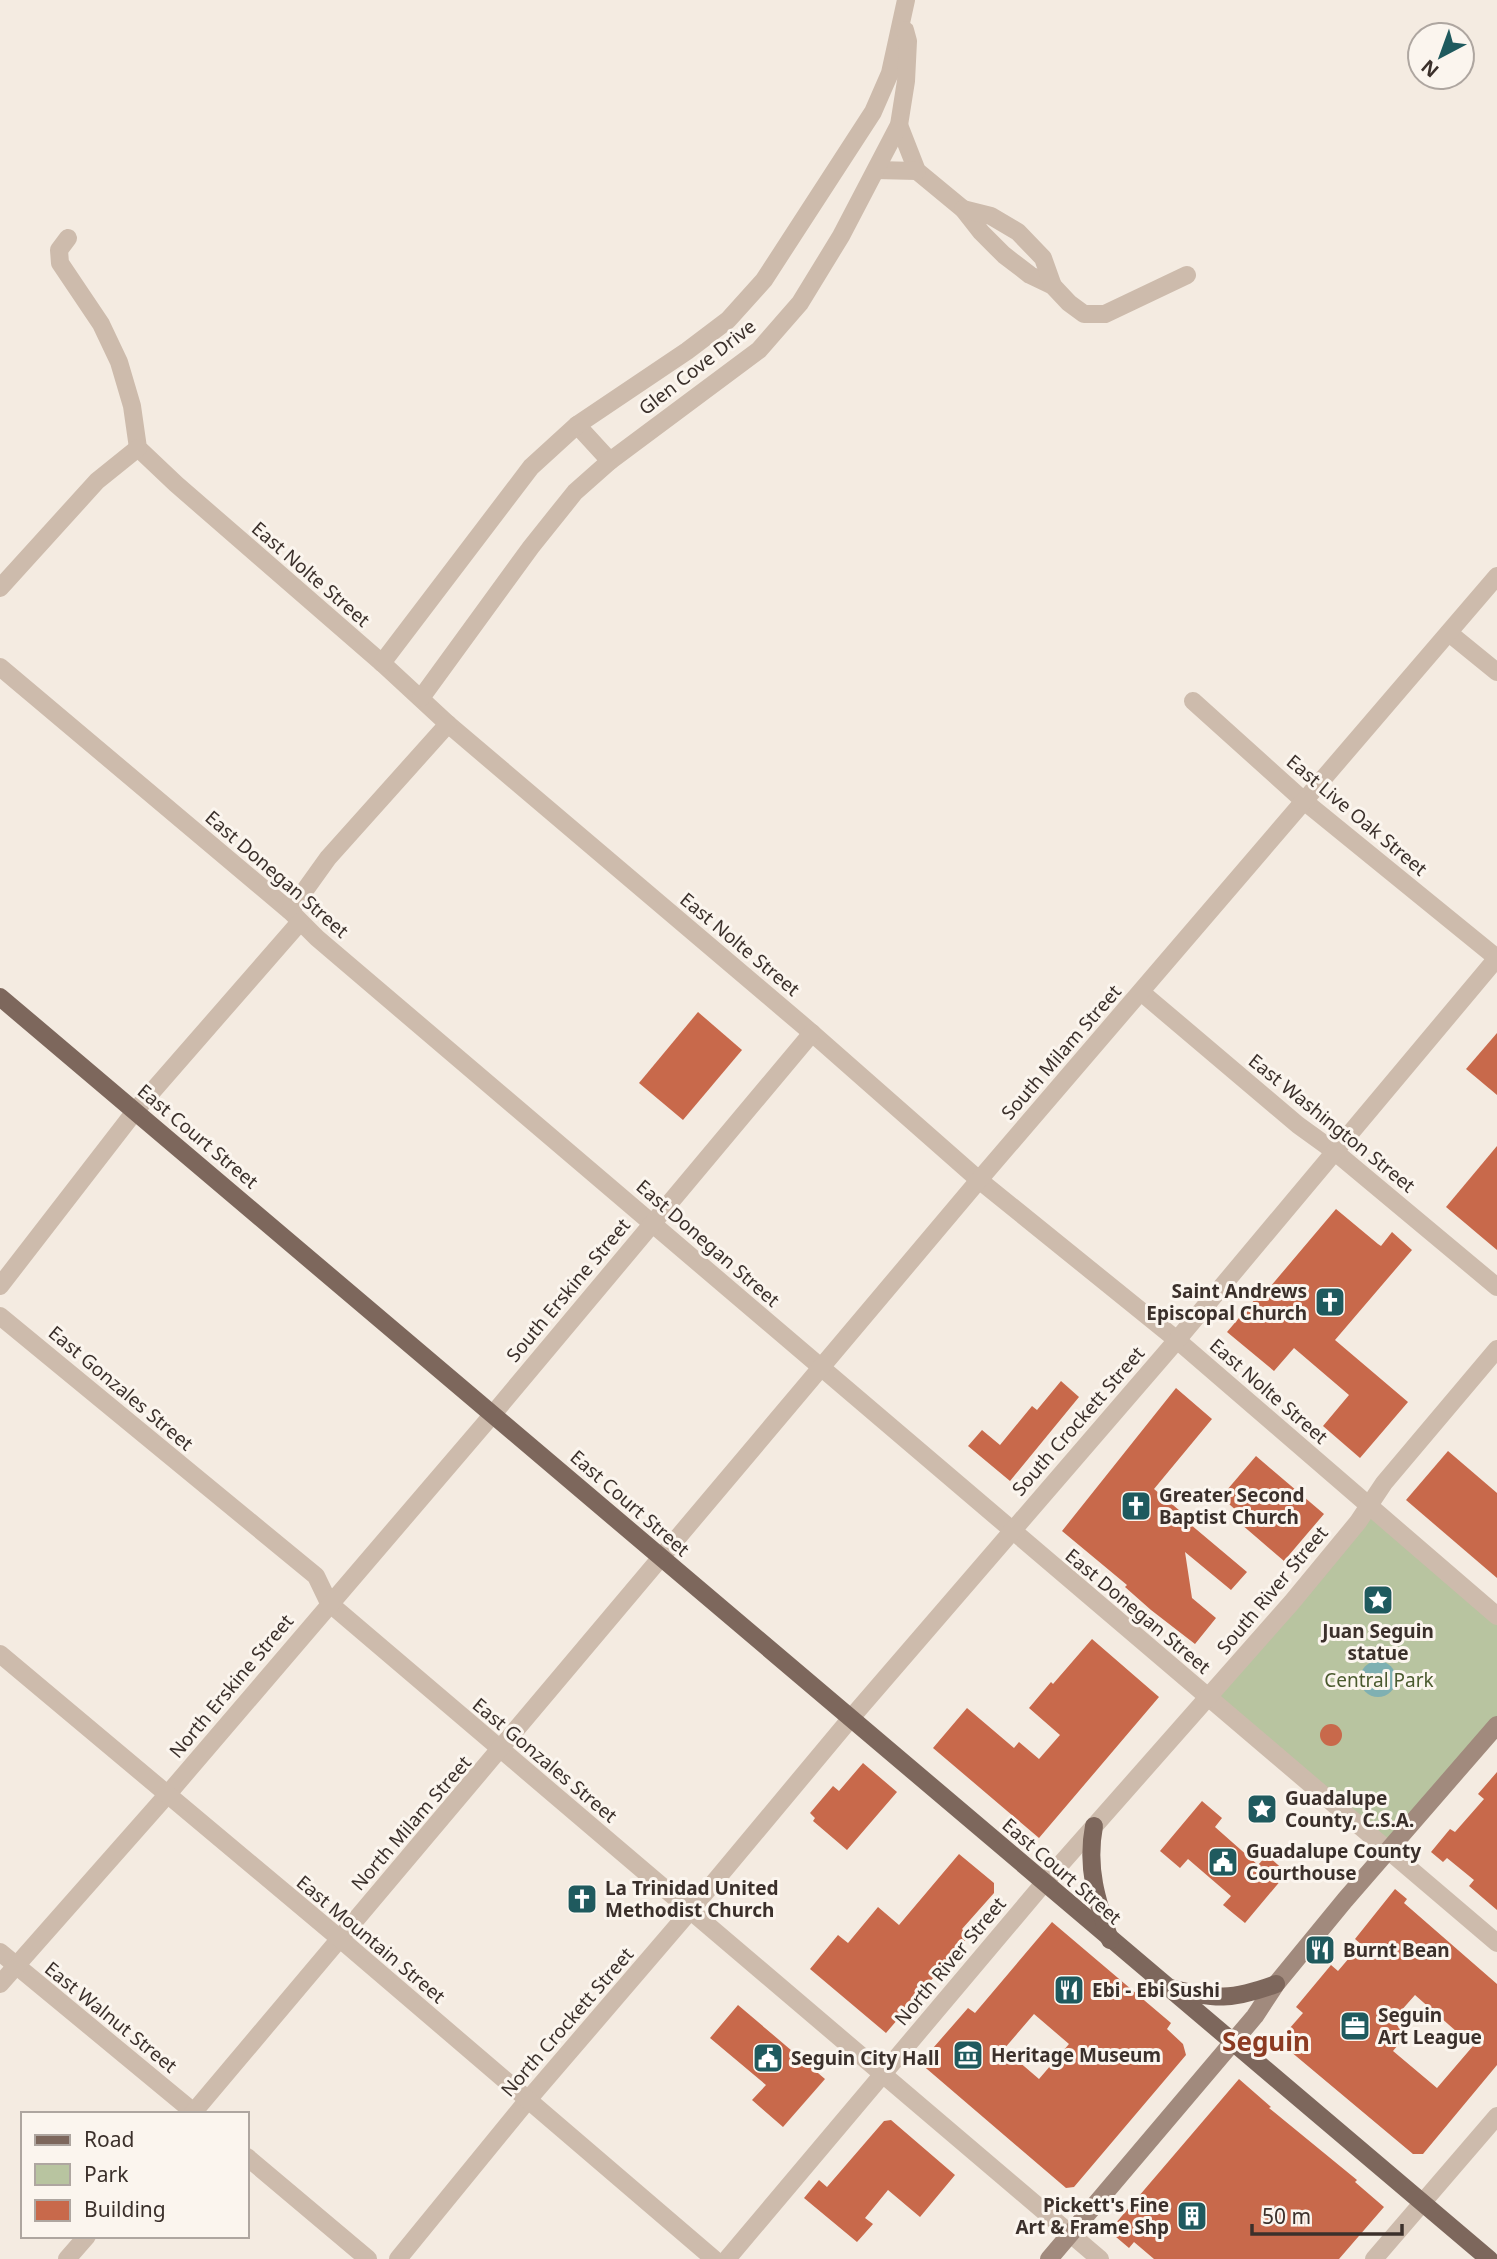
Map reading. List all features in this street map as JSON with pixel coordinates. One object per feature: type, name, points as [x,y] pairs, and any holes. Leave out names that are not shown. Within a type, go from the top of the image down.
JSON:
[{"type":"main road","name":"East Court Street","points":[[0,997],[1489,2259]]},
{"type":"main road","points":[[1049,2259],[1255,2016],[1276,1984],[1387,1851],[1497,1725]]},
{"type":"main road","points":[[1094,1826],[1090,1849],[1093,1879],[1110,1940]]},
{"type":"main road","points":[[1167,1987],[1204,1997],[1227,1998],[1276,1984]]},
{"type":"street","name":"Glen Cove Drive","points":[[382,663],[531,467],[577,425],[728,320],[764,280],[873,113],[890,73],[906,0]]},
{"type":"street","name":"Glen Cove Drive","points":[[421,698],[531,547],[575,492],[610,461],[759,350],[800,303],[841,236],[899,125],[906,81],[908,41],[903,19]]},
{"type":"street","points":[[899,125],[917,171],[963,209],[1004,255],[1030,275],[1053,286],[1084,314],[1105,314],[1187,275]]},
{"type":"street","points":[[876,170],[917,171]]},
{"type":"street","points":[[963,209],[991,216],[1018,232],[1043,258],[1053,286]]},
{"type":"street","points":[[0,588],[97,481],[138,448],[132,406],[119,362],[101,324],[60,263],[59,250],[68,238]]},
{"type":"street","points":[[577,425],[610,461]]},
{"type":"street","name":"East Nolte Street","points":[[138,448],[449,724],[812,1033],[979,1180],[1177,1340],[1497,1616]]},
{"type":"street","name":"South Milam Street","points":[[660,1557],[1497,576]]},
{"type":"street","points":[[1449,633],[1497,672]]},
{"type":"street","name":"East Donegan Street","points":[[0,667],[1497,1944]]},
{"type":"street","name":"East Live Oak Street","points":[[1193,701],[1304,801],[1497,958]]},
{"type":"street","points":[[0,1286],[136,1111],[295,916],[328,858],[449,724]]},
{"type":"street","name":"South Crockett Street","points":[[851,1718],[1177,1340],[1497,958]]},
{"type":"street","name":"East Washington Street","points":[[1141,992],[1298,1125],[1334,1151],[1497,1287]]},
{"type":"street","name":"South Erskine Street","points":[[493,1414],[812,1033]]},
{"type":"street","name":"East Gonzales Street","points":[[0,1315],[316,1576],[329,1603],[1100,2259]]},
{"type":"street","name":"South River Street","points":[[1044,1883],[1350,1532],[1368,1503],[1497,1349]]},
{"type":"street","name":"North Erskine Street","points":[[0,1984],[167,1795],[493,1414]]},
{"type":"street","name":"North Milam Street","points":[[195,2112],[339,1938],[501,1750],[660,1557]]},
{"type":"street","name":"East Mountain Street","points":[[0,1654],[339,1938],[714,2259]]},
{"type":"street","name":"North Crockett Street","points":[[398,2259],[527,2101],[851,1718]]},
{"type":"street","name":"North River Street","points":[[727,2259],[1044,1883]]},
{"type":"street","name":"East Walnut Street","points":[[0,1952],[193,2112]]},
{"type":"street","points":[[1374,2259],[1497,2116]]},
{"type":"street","points":[[248,2158],[368,2259]]},
{"type":"street","points":[[67,2259],[85,2238]]},
{"type":"green space","name":"Central Park","points":[[1369,1503],[1497,1616],[1497,1725],[1387,1851],[1208,1698]]},
{"type":"water","points":[[1378,1661],[1391,1666],[1396,1679],[1391,1692],[1378,1697],[1365,1692],[1360,1679],[1365,1666]]},
{"type":"building","points":[[698,1012],[742,1050],[683,1120],[639,1083]]},
{"type":"building","points":[[1497,1033],[1497,1095],[1466,1069]]},
{"type":"building","points":[[1497,1146],[1497,1250],[1446,1207]]},
{"type":"building","points":[[1336,1209],[1381,1246],[1392,1232],[1412,1250],[1335,1340],[1408,1402],[1360,1458],[1323,1426],[1349,1395],[1294,1348],[1274,1371],[1227,1332],[1256,1298],[1259,1300]]},
{"type":"building","points":[[1061,1381],[1079,1397],[1010,1481],[968,1446],[982,1430],[1000,1445],[1032,1406],[1037,1410]]},
{"type":"building","points":[[1176,1388],[1212,1419],[1154,1489],[1186,1516],[1184,1519],[1247,1572],[1231,1590],[1185,1552],[1192,1598],[1216,1618],[1195,1644],[1151,1610],[1125,1587],[1127,1585],[1062,1531]]},
{"type":"building","points":[[1448,1451],[1497,1493],[1497,1578],[1406,1500]]},
{"type":"building","points":[[1256,1456],[1324,1514],[1284,1561],[1241,1524],[1246,1519],[1221,1497]]},
{"type":"building","points":[[1092,1639],[1159,1697],[1039,1838],[933,1748],[967,1708],[1014,1748],[1019,1742],[1039,1759],[1060,1735],[1029,1708]]},
{"type":"building","points":[[1331,1724],[1339,1727],[1342,1735],[1339,1743],[1331,1746],[1323,1743],[1320,1735],[1323,1727]]},
{"type":"building","points":[[863,1763],[897,1792],[847,1850],[813,1821],[815,1818],[810,1813],[833,1786],[839,1791]]},
{"type":"building","points":[[1497,1772],[1497,1910],[1469,1886],[1474,1880],[1447,1858],[1443,1862],[1431,1852],[1450,1829],[1455,1832],[1484,1799],[1478,1794]]},
{"type":"building","name":"Guadalupe County Courthouse","points":[[1202,1801],[1222,1818],[1215,1827],[1258,1865],[1267,1855],[1287,1873],[1245,1923],[1223,1905],[1231,1896],[1188,1859],[1180,1868],[1160,1851]]},
{"type":"building","points":[[959,1854],[994,1883],[994,1893],[962,1929],[969,1936],[886,2033],[810,1969],[838,1935],[848,1943],[878,1907],[899,1925]]},
{"type":"building","points":[[1395,1889],[1407,1899],[1404,1903],[1497,1984],[1497,2065],[1423,2154],[1413,2154],[1284,2046],[1282,2037],[1303,2013],[1296,2007],[1331,1965],[1338,1971],[1361,1944],[1355,1939]],"holes":[[[1415,1995],[1473,2046],[1437,2088],[1393,2051],[1407,2034],[1392,2021]]]},
{"type":"building","points":[[1052,1922],[1171,2023],[1167,2029],[1183,2044],[1186,2055],[1074,2187],[1066,2188],[920,2063],[968,2008],[975,2013]],"holes":[[[1034,2014],[1069,2044],[1039,2079],[1004,2049]]]},
{"type":"building","name":"Seguin City Hall","points":[[738,2005],[825,2079],[783,2127],[752,2100],[766,2085],[710,2038]]},
{"type":"building","points":[[1239,2079],[1271,2107],[1269,2108],[1357,2180],[1355,2182],[1384,2207],[1339,2259],[1154,2259],[1134,2242],[1129,2248],[1109,2231]]},
{"type":"building","points":[[891,2120],[955,2175],[920,2217],[888,2190],[865,2218],[873,2224],[857,2242],[804,2198],[819,2180],[827,2187],[884,2121]]},
{"type":"place","name":"Saint Andrews Episcopal Church","points":[[1330,1302]]},
{"type":"place","name":"Greater Second Baptist Church","points":[[1136,1506]]},
{"type":"place","name":"Juan Seguin statue","points":[[1378,1600]]},
{"type":"place","name":"Guadalupe County, C.S.A.","points":[[1262,1809]]},
{"type":"place","name":"Guadalupe County Courthouse","points":[[1223,1862]]},
{"type":"place","name":"La Trinidad United Methodist Church","points":[[582,1899]]},
{"type":"place","name":"Burnt Bean","points":[[1320,1950]]},
{"type":"place","name":"Ebi - Ebi Sushi","points":[[1069,1990]]},
{"type":"place","name":"Seguin Art League","points":[[1355,2026]]},
{"type":"place","name":"Heritage Museum","points":[[968,2055]]},
{"type":"place","name":"Seguin City Hall","points":[[768,2058]]},
{"type":"place","name":"Pickett's Fine Art & Frame Shp","points":[[1192,2216]]},
{"type":"district","name":"Seguin","points":[[1266,2042]]}]
